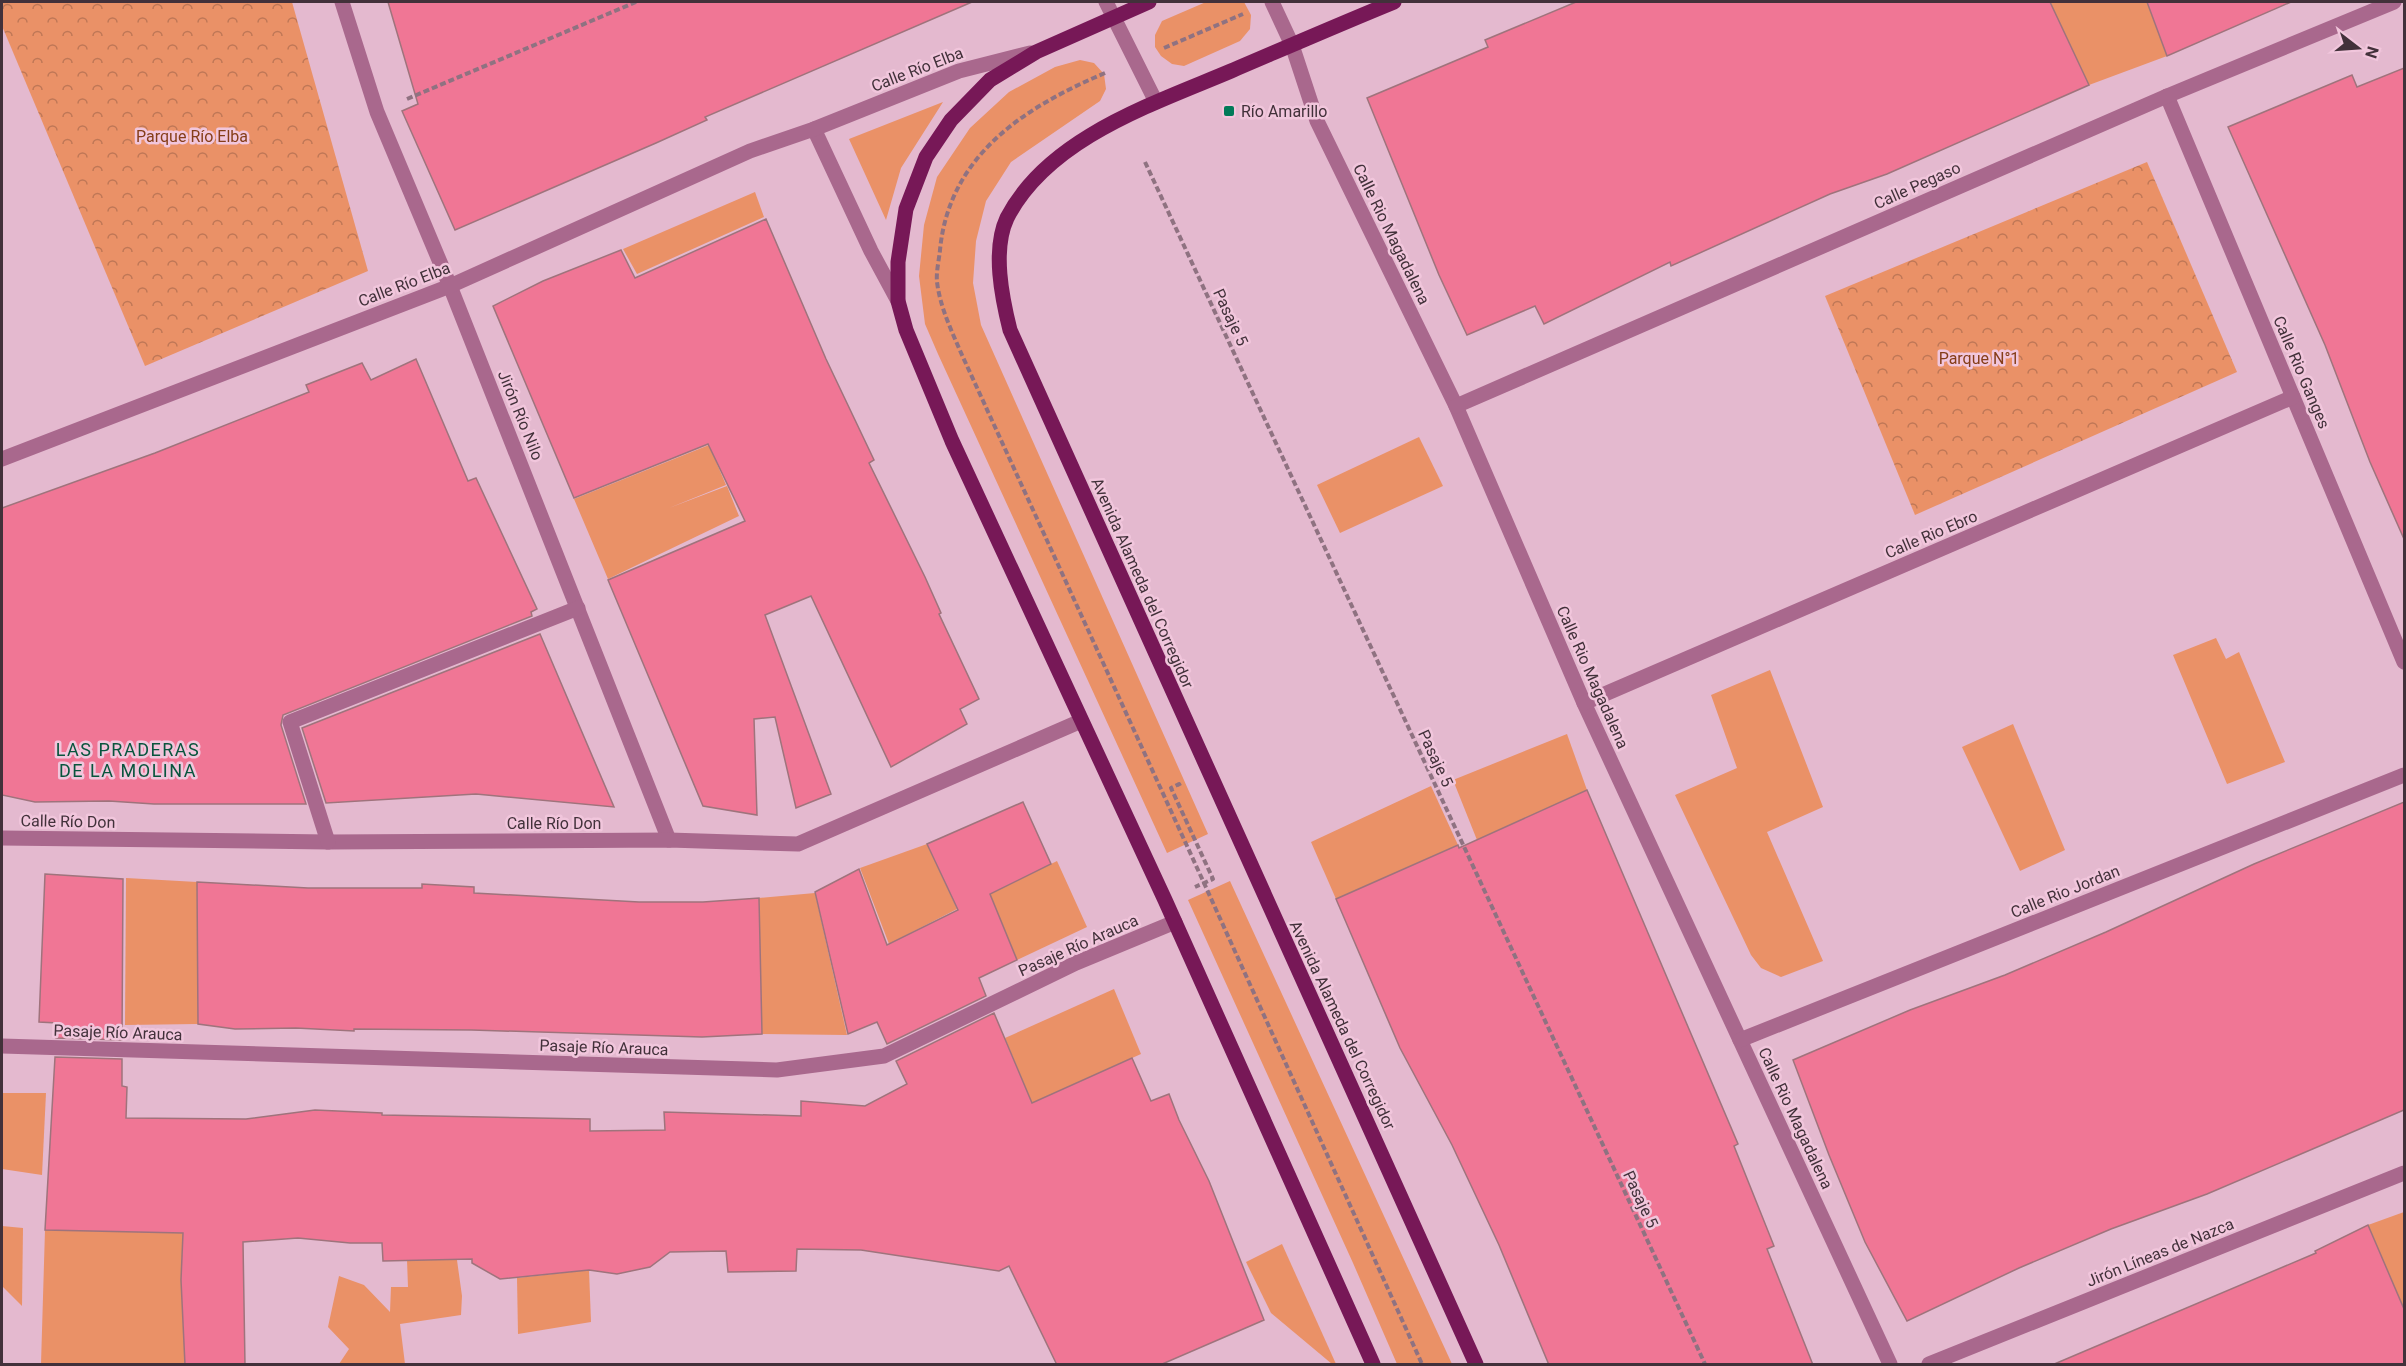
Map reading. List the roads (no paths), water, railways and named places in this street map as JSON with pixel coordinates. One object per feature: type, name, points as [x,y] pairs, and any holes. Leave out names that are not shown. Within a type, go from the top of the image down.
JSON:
[{"type":"main road","points":[[1149,2],[1036,52],[990,80],[951,120],[926,157],[906,209],[898,262],[898,301],[906,330],[952,441],[1175,922],[1373,1365]]},
{"type":"main road","name":"Avenida Alameda del Corregidor","points":[[1394,2],[1156,102],[1106,127],[1059,158],[1026,188],[1006,221],[999,256],[1000,290],[1010,330],[1476,1365]]},
{"type":"street","name":"Jirón Río Nilo","points":[[342,2],[377,111],[450,286],[669,840]]},
{"type":"street","points":[[1106,2],[1156,102]]},
{"type":"street","name":"Calle Rio Magadalena","points":[[1272,2],[1292,45],[1317,121],[1456,406],[1584,703],[1890,1365]]},
{"type":"street","name":"Calle Pegaso","points":[[1456,406],[2167,96],[2394,2]]},
{"type":"street","name":"Calle Río Elba","points":[[2,459],[450,286],[717,165],[959,71],[1036,52]]},
{"type":"street","name":"Calle Rio Ganges","points":[[2167,96],[2404,662]]},
{"type":"street","points":[[814,129],[871,251],[898,301]]},
{"type":"street","name":"Calle Rio Ebro","points":[[1584,703],[2293,397]]},
{"type":"street","points":[[328,842],[290,722],[578,608]]},
{"type":"street","name":"Calle Río Don","points":[[2,838],[328,842],[669,840],[798,844],[1081,721]]},
{"type":"street","name":"Calle Rio Jordan","points":[[1740,1040],[2404,775]]},
{"type":"street","name":"Pasaje Río Arauca","points":[[2,1046],[777,1070],[884,1056],[1076,963],[1175,922]]},
{"type":"street","name":"Jirón Líneas de Nazca","points":[[1929,1365],[2404,1173]]},
{"type":"place","name":"Río Amarillo","points":[[1229,111]]},
{"type":"district","name":"LAS PRADERAS DE LA MOLINA","points":[[128,760]]},
{"type":"park label","name":"Parque Río Elba","points":[[192,136]]},
{"type":"park label","name":"Parque N°1","points":[[1979,358]]}]
